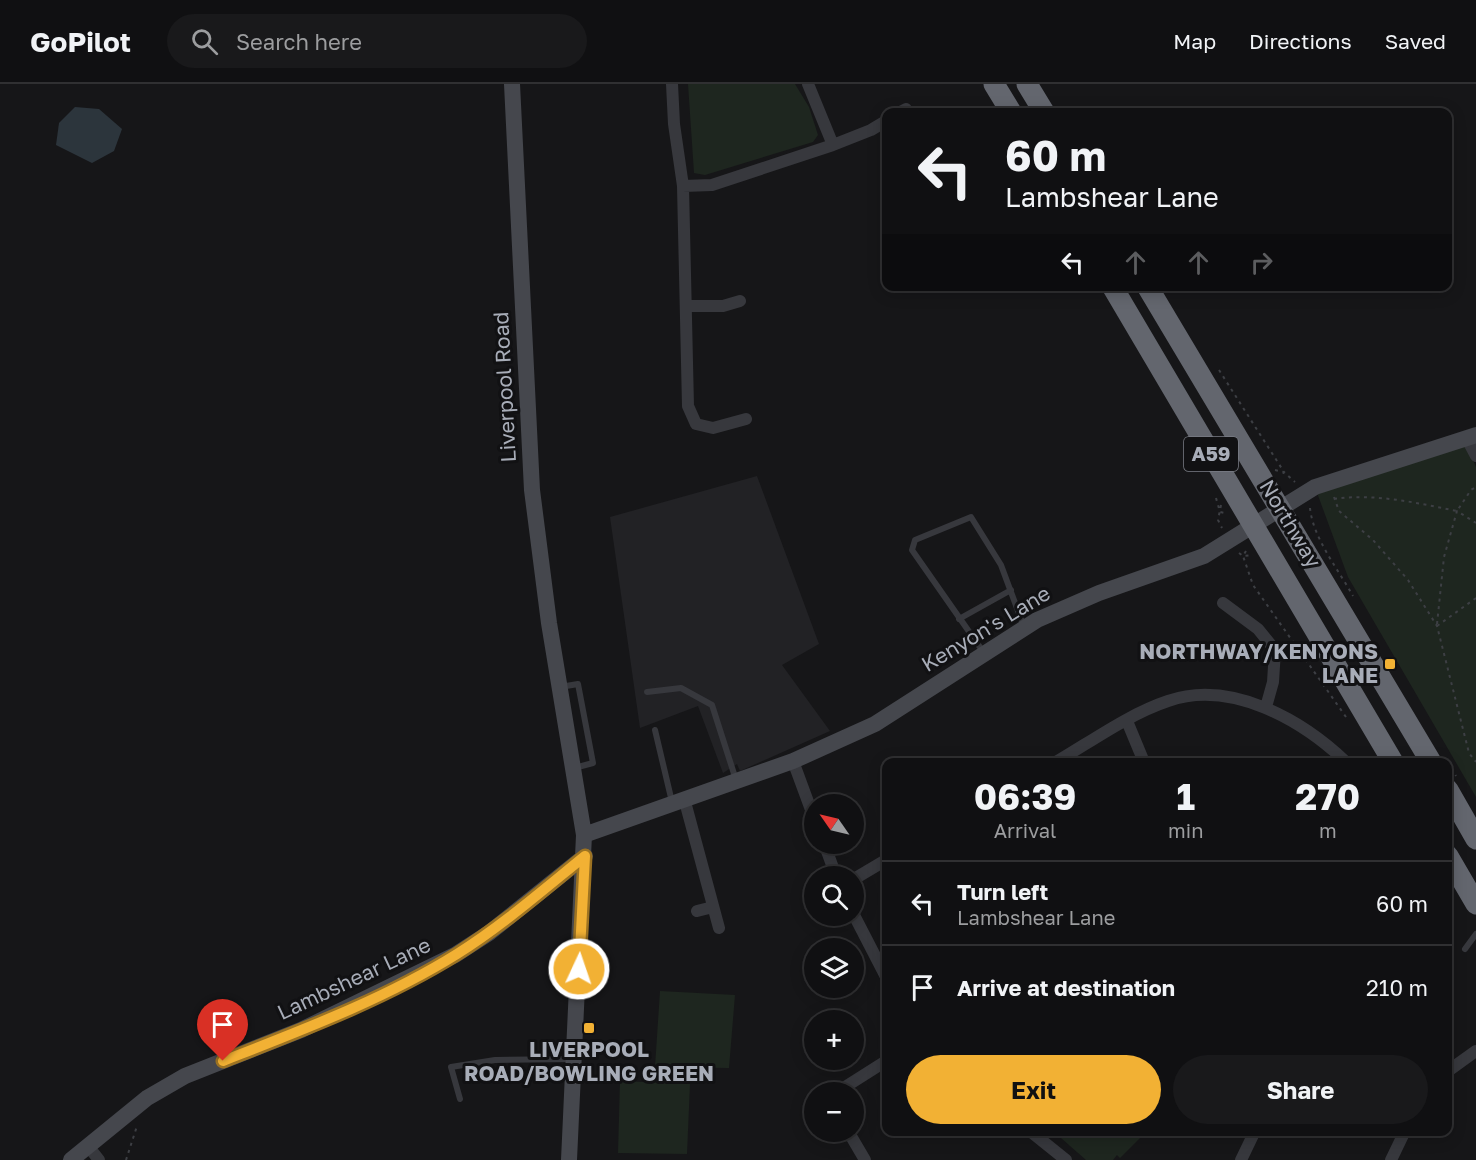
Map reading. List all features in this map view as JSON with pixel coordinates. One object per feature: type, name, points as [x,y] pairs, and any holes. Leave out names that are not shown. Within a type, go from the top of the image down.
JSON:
[{"type":"highway","points":[[994,84],[1009,108]]},
{"type":"highway","points":[[1027,84],[1042,108]]},
{"type":"highway","name":"Northway","points":[[1115,291],[1391,758]]},
{"type":"highway","name":"Northway","points":[[1150,291],[1429,758]]},
{"type":"highway","points":[[1452,797],[1476,839]]},
{"type":"highway","points":[[1452,863],[1476,904]]},
{"type":"street","name":"Liverpool Road","points":[[512,84],[532,490],[559,687],[584,835],[585,856],[569,1160]]},
{"type":"street","points":[[672,84],[674,124],[683,186],[688,406],[696,424],[713,428],[747,420]]},
{"type":"street","points":[[808,84],[833,145]]},
{"type":"street","points":[[683,186],[712,185],[833,145],[872,130],[882,124]]},
{"type":"street","points":[[686,306],[723,306],[740,302]]},
{"type":"street","points":[[1472,437],[1476,456]]},
{"type":"street","name":"Kenyon's Lane","points":[[584,835],[794,761],[875,724],[1025,628],[1099,593],[1204,556],[1279,507],[1328,482],[1472,437]]},
{"type":"street","points":[[1223,603],[1258,629],[1275,650],[1273,682],[1266,707]]},
{"type":"street","points":[[1063,758],[1127,721],[1168,701],[1214,695],[1266,707],[1314,736],[1341,758]]},
{"type":"street","points":[[1127,721],[1142,758]]},
{"type":"street","points":[[794,761],[806,794]]},
{"type":"street","points":[[678,800],[719,928]]},
{"type":"street","name":"Lambshear Lane","points":[[71,1160],[147,1098],[185,1076],[301,1030],[455,955],[489,933],[585,856]]},
{"type":"street","points":[[864,873],[882,862]]},
{"type":"street","points":[[698,911],[713,907]]},
{"type":"street","points":[[860,926],[882,969]]},
{"type":"street","points":[[1452,1068],[1476,1051]]},
{"type":"street","points":[[853,1082],[882,1064]]},
{"type":"street","points":[[1035,1136],[1060,1158]]},
{"type":"street","points":[[1240,1160],[1252,1136]]},
{"type":"street","points":[[1390,1160],[1402,1136]]},
{"type":"street","points":[[854,1142],[864,1160]]},
{"type":"street","points":[[88,1146],[99,1160]]},
{"type":"lane","points":[[984,654],[912,550],[915,540],[970,517],[1001,565],[1025,628]]},
{"type":"lane","points":[[960,619],[1011,590]]},
{"type":"lane","points":[[647,692],[681,688],[712,705],[736,780]]},
{"type":"lane","points":[[655,730],[678,800]]},
{"type":"lane","points":[[1465,949],[1476,934]]},
{"type":"lane","points":[[460,1099],[451,1067],[495,1060],[574,1059]]},
{"type":"path","points":[[1216,366],[1284,472],[1282,477]]},
{"type":"path","points":[[1328,482],[1339,511],[1373,540],[1408,580],[1437,626],[1469,753],[1476,762]]},
{"type":"path","points":[[1437,626],[1444,557],[1457,511],[1471,490],[1476,487]]},
{"type":"path","points":[[1334,499],[1366,497],[1404,501],[1457,511],[1476,524]]},
{"type":"path","points":[[1220,512],[1225,513]]},
{"type":"path","points":[[1303,514],[1310,516]]},
{"type":"path","points":[[1246,551],[1243,556],[1253,585],[1349,722]]},
{"type":"path","points":[[1437,626],[1476,598]]},
{"type":"path","points":[[126,1160],[147,1098]]},
{"type":"shaded area","points":[[688,84],[795,84],[809,107],[818,135],[813,142],[705,175],[694,173]]},
{"type":"shaded area","points":[[75,107],[99,109],[122,129],[114,151],[92,163],[56,145],[59,123]]},
{"type":"shaded area","points":[[1466,443],[1476,467],[1476,797],[1348,577],[1316,490]]},
{"type":"shaded area","points":[[757,476],[819,644],[782,665],[830,731],[740,771],[737,764],[723,773],[698,706],[640,728],[610,517]]},
{"type":"shaded area","points":[[660,991],[735,995],[729,1068],[655,1067]]},
{"type":"shaded area","points":[[620,1081],[690,1084],[687,1154],[618,1153]]},
{"type":"shaded area","points":[[1059,1136],[1142,1136],[1120,1158],[1117,1155],[1113,1160],[1086,1160]]},
{"type":"place","name":"NORTHWAY/KENYONS LANE","points":[[1390,664]]},
{"type":"place","name":"LIVERPOOL ROAD/BOWLING GREEN","points":[[589,1028]]},
{"type":"route","points":[[223,1061],[301,1030],[409,980],[455,955],[489,933],[585,856],[579,969]]}]
